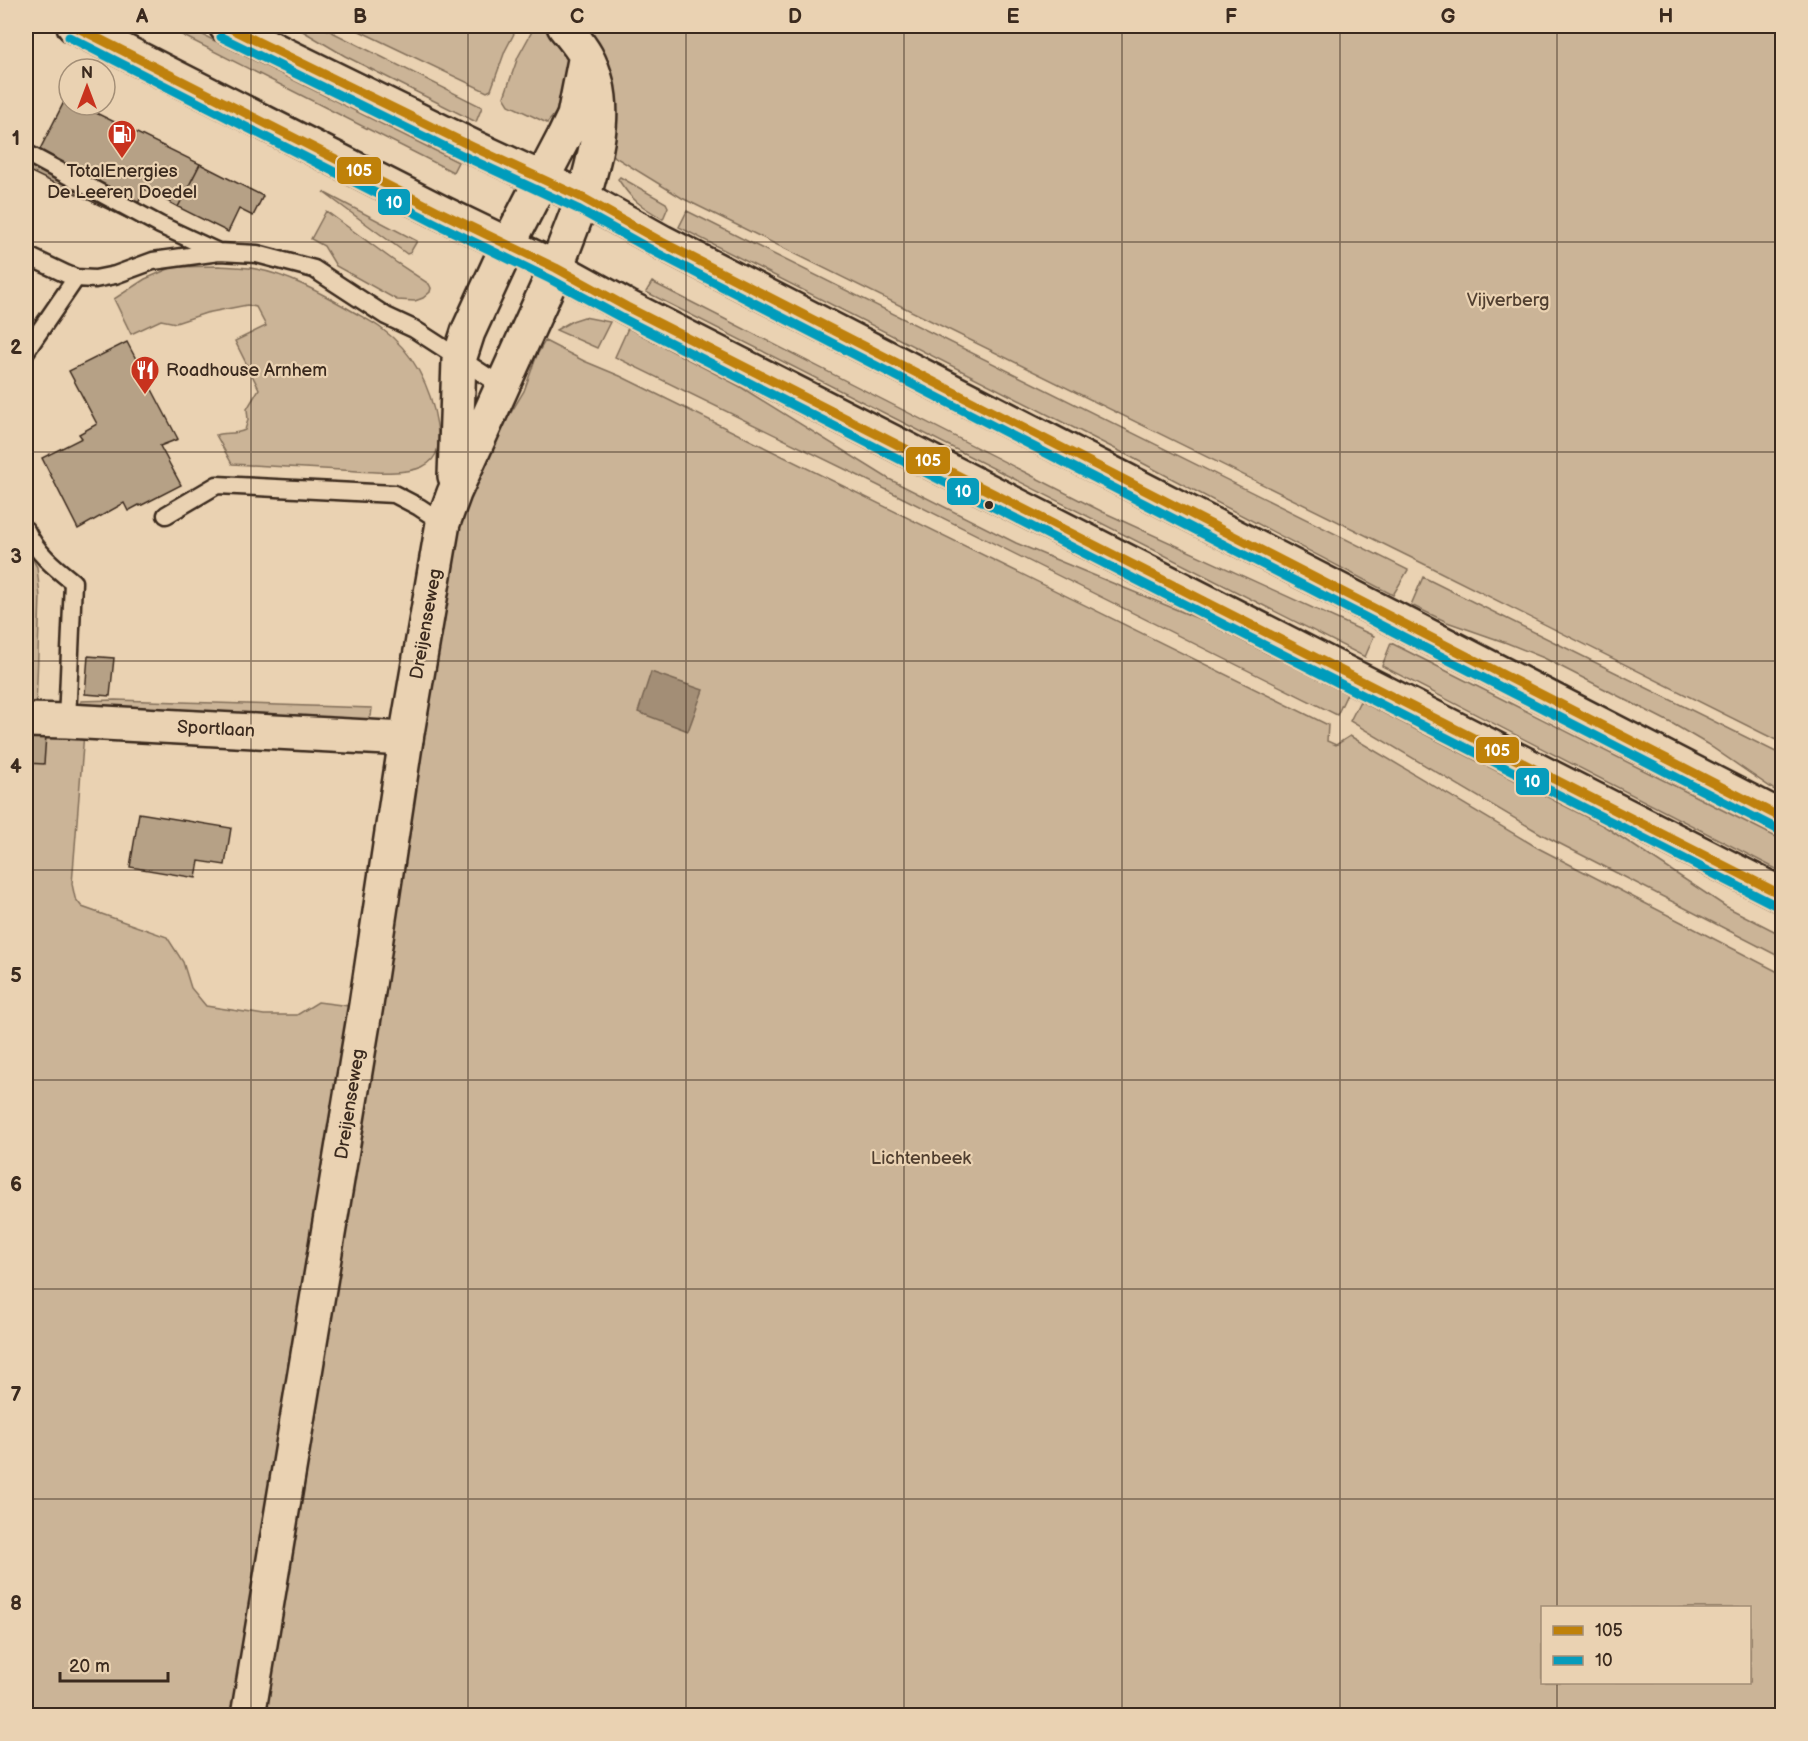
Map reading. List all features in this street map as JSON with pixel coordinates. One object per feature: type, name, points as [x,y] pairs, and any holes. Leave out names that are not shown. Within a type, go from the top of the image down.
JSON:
[{"type":"main road","points":[[74,26],[556,268],[627,307],[1782,895]]},
{"type":"main road","points":[[226,26],[583,198],[662,242],[1782,818]]},
{"type":"main road","name":"Dreijenseweg","points":[[449,508],[556,268],[583,198],[596,155],[600,133],[600,103],[594,74],[586,56],[564,26]]},
{"type":"main road","name":"Dreijenseweg","points":[[248,1716],[366,1005],[406,739],[449,508],[459,360],[468,332],[508,245],[573,116],[586,56]]},
{"type":"main road","name":"Sportlaan","points":[[26,720],[406,739]]},
{"type":"lane","points":[[26,153],[160,225],[219,252]]},
{"type":"lane","points":[[26,255],[76,278],[95,279],[115,275],[153,261],[219,252],[257,254],[314,269],[386,316],[414,329],[502,386]]},
{"type":"lane","points":[[26,351],[76,278]]},
{"type":"lane","points":[[166,515],[217,485],[394,494],[419,507],[449,508]]},
{"type":"lane","points":[[26,530],[31,541],[51,565],[73,582],[68,721]]},
{"type":"green space","points":[[164,26],[185,26],[458,162],[453,172]]},
{"type":"green space","points":[[294,26],[320,26],[482,107],[476,122],[345,56]]},
{"type":"green space","points":[[349,26],[518,26],[505,51],[491,90],[487,92]]},
{"type":"green space","points":[[535,26],[549,26],[570,61],[563,105],[547,123],[509,105],[504,97],[518,57]]},
{"type":"green space","name":"Vijverberg","points":[[582,26],[1782,26],[1782,743],[682,198],[615,157],[611,151]]},
{"type":"green space","points":[[620,177],[666,203],[668,207],[663,219],[633,198],[618,179]]},
{"type":"green space","points":[[323,192],[417,241],[410,253],[407,254]]},
{"type":"green space","points":[[326,211],[429,284],[430,292],[415,301],[397,300],[336,266],[324,246],[311,239]]},
{"type":"green space","points":[[687,211],[1408,570],[1393,595],[1131,457],[679,227]]},
{"type":"green space","points":[[219,266],[256,269],[291,280],[378,326],[393,338],[419,371],[434,411],[437,425],[437,449],[428,464],[414,470],[371,472],[232,464],[216,435],[245,430],[248,420],[247,409],[259,389],[235,341],[266,326],[256,307],[247,305],[206,313],[176,323],[161,320],[131,334],[114,299],[145,279],[173,267]]},
{"type":"green space","points":[[652,282],[1103,512],[1374,636],[1365,657],[646,292]]},
{"type":"green space","points":[[584,317],[610,322],[597,348],[556,330]]},
{"type":"green space","points":[[628,328],[739,386],[889,479],[1016,543],[1204,621],[1347,694],[1337,715],[615,357]]},
{"type":"green space","name":"Lichtenbeek","points":[[545,341],[1328,725],[1327,741],[1336,745],[1350,736],[1538,848],[1782,974],[1782,1715],[264,1716],[456,544],[464,513],[485,456],[524,391],[537,355]]},
{"type":"green space","points":[[26,548],[37,567],[40,597],[36,709],[26,709]]},
{"type":"green space","points":[[1423,577],[1782,755],[1782,795],[1673,724],[1544,658],[1447,622],[1411,605]]},
{"type":"green space","points":[[1391,643],[1782,840],[1782,872],[1382,666]]},
{"type":"green space","points":[[115,700],[372,708],[371,716],[363,723],[81,708],[81,701]]},
{"type":"green space","points":[[1360,701],[1604,826],[1725,906],[1782,935],[1782,958],[1543,835],[1350,721]]},
{"type":"green space","points":[[26,732],[84,733],[72,884],[75,898],[82,907],[167,937],[183,962],[191,988],[206,1006],[264,1015],[297,1015],[318,1002],[349,1006],[232,1715],[26,1716]]},
{"type":"shaded area","points":[[651,672],[703,690],[688,731],[638,712]]},
{"type":"building","points":[[57,116],[104,117],[200,164],[178,207],[145,189],[130,220],[29,171]]},
{"type":"building","points":[[200,164],[263,196],[253,216],[239,209],[228,232],[178,207]]},
{"type":"building","points":[[127,342],[178,439],[160,446],[181,485],[128,511],[124,503],[78,529],[42,458],[82,438],[79,434],[97,424],[69,371]]},
{"type":"building","points":[[88,656],[114,658],[110,696],[85,694]]},
{"type":"building","points":[[27,734],[46,735],[44,764],[26,763]]},
{"type":"building","points":[[139,813],[231,828],[225,865],[199,861],[196,878],[130,867]]},
{"type":"transit line","name":"105","points":[[74,26],[440,212],[556,268],[627,307],[1782,895]]},
{"type":"transit line","name":"105","points":[[226,26],[583,198],[662,242],[1782,818]]},
{"type":"transit line","name":"10","points":[[69,37],[550,279],[622,318],[1777,906]]},
{"type":"transit line","name":"10","points":[[221,37],[578,209],[657,253],[1777,829]]},
{"type":"place","name":"TotalEnergies De Leeren Doedel","points":[[122,160]]},
{"type":"place","name":"Roadhouse Arnhem","points":[[145,396]]}]
